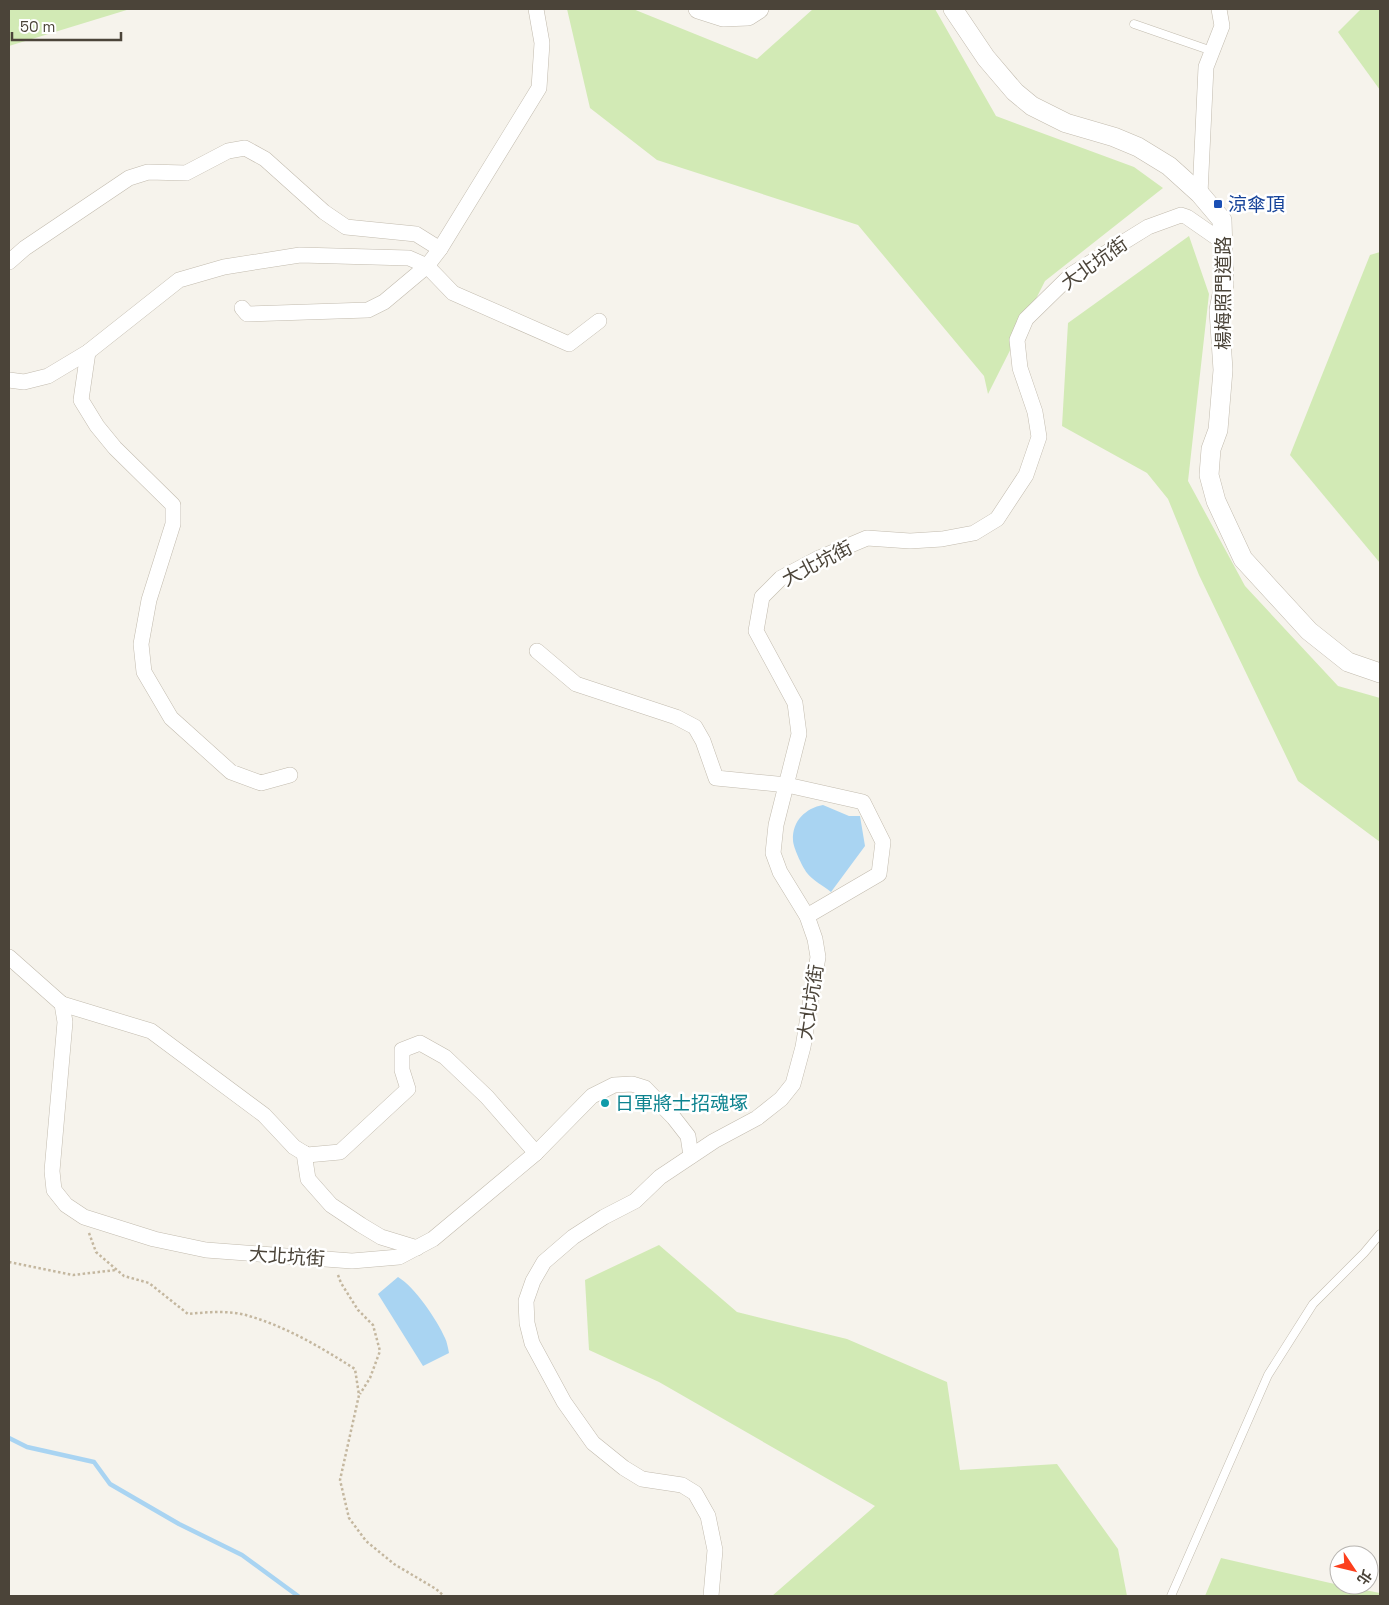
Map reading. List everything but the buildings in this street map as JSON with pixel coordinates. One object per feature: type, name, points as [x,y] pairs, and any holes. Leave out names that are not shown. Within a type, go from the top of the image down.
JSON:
[{"type":"street","points":[[242,308],[247,314],[368,310],[384,302],[427,266],[440,249],[539,88],[542,44],[536,9]]},
{"type":"street","points":[[698,9],[723,17],[748,16],[759,9]]},
{"type":"street","name":"楊梅照門道路","points":[[953,9],[986,58],[1015,92],[1032,106],[1066,122],[1114,137],[1138,147],[1169,166],[1200,194],[1222,220],[1224,284],[1219,310],[1223,370],[1218,430],[1211,449],[1209,475],[1216,501],[1243,559],[1309,630],[1348,662],[1380,673]]},
{"type":"street","points":[[1200,194],[1206,67],[1222,26],[1219,9]]},
{"type":"street","points":[[9,262],[25,248],[129,178],[148,172],[186,173],[228,151],[245,148],[265,159],[324,212],[346,227],[416,234],[440,249]]},
{"type":"street","name":"大北坑街","points":[[711,1596],[715,1550],[708,1516],[695,1493],[682,1485],[642,1478],[624,1468],[593,1443],[564,1402],[532,1344],[527,1323],[526,1301],[533,1280],[544,1262],[572,1237],[635,1201],[660,1176],[714,1140],[757,1118],[781,1100],[793,1084],[803,1048],[818,957],[815,939],[807,916],[780,872],[773,853],[776,825],[799,734],[795,703],[756,631],[762,597],[781,578],[817,559],[867,538],[910,541],[942,539],[974,532],[996,519],[1026,475],[1039,437],[1035,412],[1020,368],[1018,340],[1026,319],[1072,274],[1148,227],[1181,215],[1187,217],[1223,242]]},
{"type":"street","points":[[9,380],[24,382],[48,376],[88,352],[178,280],[224,267],[300,255],[409,258],[427,266],[454,293],[569,344],[599,322]]},
{"type":"street","points":[[88,352],[80,400],[97,426],[115,448],[173,505],[173,524],[149,600],[140,644],[144,672],[171,718],[231,772],[261,783],[290,775]]},
{"type":"street","points":[[537,651],[576,684],[676,717],[695,727],[703,741],[716,778],[787,784],[863,802],[883,842],[879,874],[807,916]]},
{"type":"street","points":[[9,958],[62,1004],[151,1032],[264,1115],[294,1147],[307,1155],[340,1152],[408,1089],[402,1070],[402,1050],[420,1043],[445,1058],[487,1097],[536,1152]]},
{"type":"street","name":"大北坑街","points":[[62,1004],[65,1022],[52,1171],[54,1190],[66,1205],[84,1217],[154,1239],[206,1250],[352,1261],[399,1257],[433,1239],[536,1152],[592,1096],[614,1085],[632,1084],[645,1088],[674,1118],[688,1136],[691,1156]]},
{"type":"street","points":[[304,1153],[308,1178],[331,1205],[381,1237],[417,1248]]},
{"type":"lane","points":[[1134,24],[1212,51]]},
{"type":"lane","points":[[1171,1596],[1268,1375],[1313,1304],[1364,1254],[1380,1234]]},
{"type":"path","points":[[84,1217],[96,1252],[124,1276],[149,1283],[188,1314],[215,1312],[248,1315],[317,1344],[355,1369],[359,1395]]},
{"type":"path","points":[[332,1259],[341,1283],[358,1310],[373,1325],[380,1352],[370,1378],[359,1395],[340,1480],[349,1518],[366,1541],[394,1564],[436,1589],[444,1596]]},
{"type":"path","points":[[9,1262],[73,1275],[116,1270]]},
{"type":"green space","points":[[9,9],[130,9],[9,46]]},
{"type":"green space","points":[[567,9],[633,9],[757,59],[813,9],[935,9],[996,116],[1134,167],[1163,188],[1045,281],[988,394],[984,376],[858,225],[657,160],[590,108]]},
{"type":"green space","points":[[1361,9],[1380,9],[1380,90],[1338,32]]},
{"type":"green space","points":[[1189,236],[1209,294],[1188,481],[1245,586],[1338,686],[1380,698],[1380,842],[1298,781],[1199,575],[1168,499],[1147,473],[1062,426],[1068,323]]},
{"type":"green space","points":[[1380,252],[1380,563],[1290,455],[1370,255]]},
{"type":"green space","points":[[659,1245],[737,1312],[847,1339],[947,1382],[960,1470],[1057,1464],[1118,1549],[1127,1596],[772,1596],[875,1506],[659,1382],[589,1350],[585,1280]]},
{"type":"green space","points":[[1221,1558],[1329,1583],[1329,1595],[1379,1595],[1380,1593],[1380,1596],[1205,1596]]},
{"type":"water","points":[[823,805],[849,816],[860,816],[865,846],[831,892],[807,873],[794,847],[793,840],[795,827],[801,816],[811,809]]},
{"type":"water","points":[[398,1277],[425,1304],[437,1322],[447,1343],[449,1353],[423,1366],[378,1294]]},
{"type":"waterway","points":[[9,1438],[27,1447],[94,1462],[110,1484],[179,1524],[242,1555],[298,1596]]},
{"type":"place","name":"涼傘頂","points":[[1218,204]]},
{"type":"place","name":"日軍將士招魂塚","points":[[605,1103]]}]
